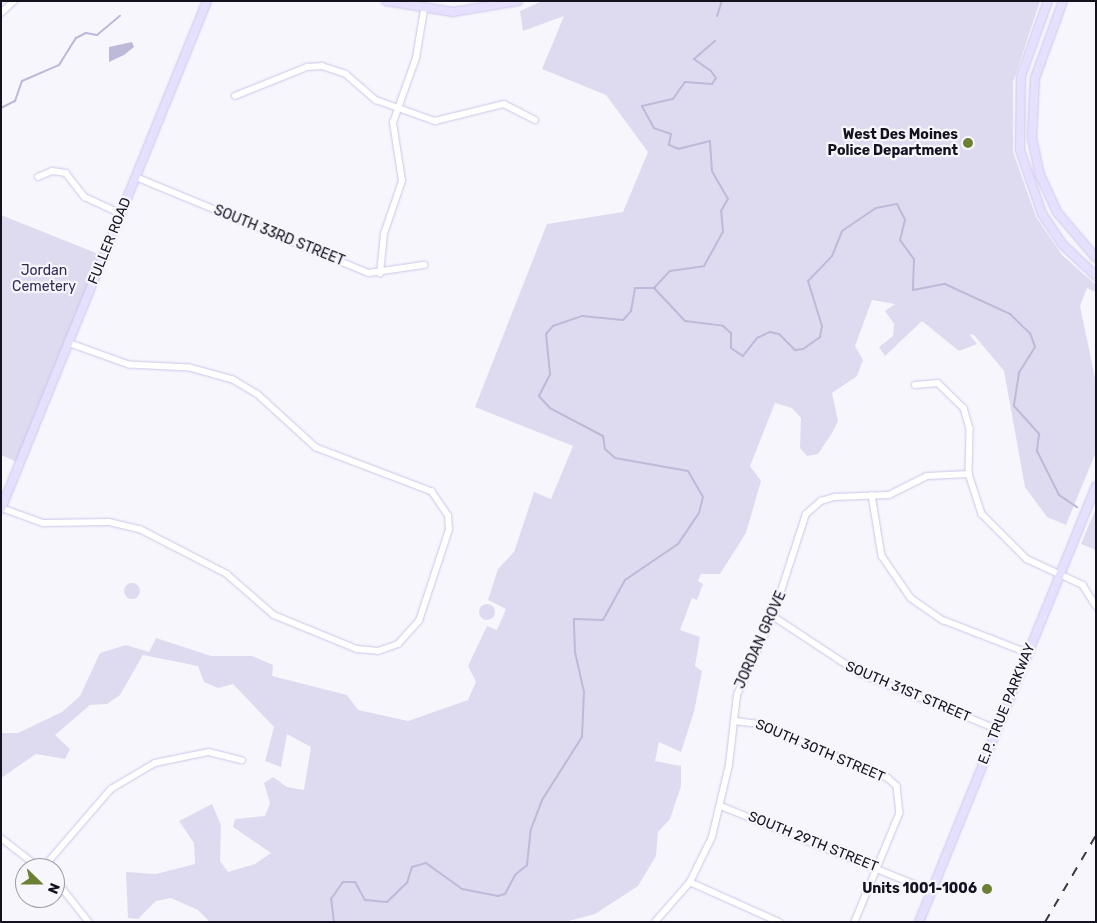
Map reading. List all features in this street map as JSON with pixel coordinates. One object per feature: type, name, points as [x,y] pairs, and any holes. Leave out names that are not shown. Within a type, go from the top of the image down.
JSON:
[{"type":"main road","name":"FULLER ROAD","points":[[2,509],[207,1]]},
{"type":"main road","points":[[386,1],[424,10],[469,11],[518,1]]},
{"type":"main road","points":[[1048,1],[1019,88],[1020,150],[1042,214],[1062,244],[1096,276]]},
{"type":"main road","points":[[1063,1],[1035,78],[1032,138],[1040,175],[1057,212],[1096,258]]},
{"type":"main road","name":"E.P. TRUE PARKWAY","points":[[919,922],[1096,487]]},
{"type":"street","points":[[1,12],[14,1]]},
{"type":"street","points":[[424,10],[416,58],[398,108],[393,130],[402,181],[384,234],[380,274],[424,265]]},
{"type":"street","points":[[235,96],[302,69],[322,66],[339,70],[368,95],[398,108],[442,122],[504,104],[535,120]]},
{"type":"street","points":[[38,177],[57,170],[66,173],[86,196],[121,214]]},
{"type":"street","name":"SOUTH 33RD STREET","points":[[136,177],[380,274]]},
{"type":"street","points":[[2,509],[43,523],[108,522],[140,529],[227,574],[274,615],[357,649],[382,650],[398,644],[414,630],[446,544],[448,516],[432,492],[316,448],[258,395],[233,380],[190,368],[129,365],[68,343]]},
{"type":"street","points":[[915,385],[938,383],[964,408],[970,429],[969,474],[978,506],[999,534],[1027,559],[1061,573],[1083,585],[1096,606]]},
{"type":"street","name":"JORDAN GROVE","points":[[655,922],[690,882],[722,806],[740,686],[773,616],[802,522],[811,508],[835,497],[898,493],[927,476],[969,474]]},
{"type":"street","points":[[872,495],[882,556],[911,598],[943,620],[1028,653]]},
{"type":"street","name":"SOUTH 31ST STREET","points":[[773,616],[859,673],[997,729]]},
{"type":"street","name":"SOUTH 30TH STREET","points":[[735,721],[759,724],[888,778],[900,793],[900,813],[878,868]]},
{"type":"street","points":[[51,858],[111,789],[155,762],[209,752],[242,760]]},
{"type":"street","name":"SOUTH 29TH STREET","points":[[722,806],[931,891]]},
{"type":"street","points":[[1,838],[28,858]]},
{"type":"street","points":[[856,922],[878,868]]},
{"type":"street","points":[[690,882],[779,922]]},
{"type":"street","points":[[65,892],[89,922]]},
{"type":"green space","points":[[542,1],[1040,1],[1013,82],[1013,152],[1036,217],[1062,255],[1096,285],[1096,292],[1087,288],[1080,306],[1096,383],[1096,452],[1066,525],[1047,517],[1025,487],[1004,371],[974,335],[969,334],[977,344],[959,351],[922,321],[885,356],[879,347],[893,336],[894,324],[885,311],[895,304],[872,300],[855,346],[863,360],[857,376],[832,393],[838,421],[832,433],[818,454],[807,456],[800,448],[801,418],[792,408],[775,403],[750,466],[761,481],[746,533],[720,574],[701,574],[698,581],[703,584],[697,600],[692,598],[680,630],[700,637],[695,666],[702,671],[694,712],[681,752],[659,742],[655,761],[681,766],[681,786],[670,819],[658,832],[656,856],[638,886],[595,914],[565,922],[210,922],[198,910],[171,898],[156,901],[138,919],[128,918],[126,872],[156,874],[195,864],[194,843],[179,821],[212,804],[221,825],[220,861],[228,872],[255,864],[271,853],[233,827],[235,819],[265,816],[270,803],[264,783],[273,777],[287,787],[304,790],[311,747],[287,734],[281,767],[265,761],[274,727],[233,684],[218,688],[204,682],[198,666],[143,655],[120,695],[107,704],[90,705],[55,735],[70,749],[65,759],[36,754],[1,778],[1,733],[18,733],[62,712],[80,696],[100,653],[126,645],[149,652],[156,638],[211,656],[252,656],[273,665],[272,676],[347,695],[358,710],[408,721],[468,700],[476,682],[468,666],[487,626],[497,630],[506,609],[488,600],[498,569],[514,552],[534,492],[551,499],[573,446],[475,407],[547,224],[623,212],[648,152],[606,95],[542,69],[564,16],[523,31],[520,11]]},
{"type":"green space","name":"Jordan Cemetery","points":[[1,215],[101,255],[17,462],[1,455]]},
{"type":"green space","points":[[1096,508],[1096,550],[1081,544]]},
{"type":"green space","points":[[132,583],[140,591],[132,599],[124,591]]},
{"type":"green space","points":[[487,604],[495,612],[487,620],[479,612]]},
{"type":"shaded area","points":[[132,42],[134,47],[124,55],[109,62],[109,47]]},
{"type":"waterway","points":[[717,16],[722,1]]},
{"type":"waterway","points":[[1,108],[15,101],[22,81],[59,65],[76,38],[86,33],[97,35],[120,16]]},
{"type":"waterway","points":[[654,288],[670,271],[704,266],[723,232],[721,211],[728,199],[712,171],[710,141],[679,149],[669,145],[671,134],[654,128],[642,106],[673,99],[685,82],[712,84],[716,78],[711,71],[694,59],[715,41]]},
{"type":"waterway","points":[[654,288],[685,321],[723,326],[731,333],[731,348],[743,356],[757,338],[770,332],[779,334],[795,350],[803,349],[820,337],[822,326],[808,281],[832,256],[842,231],[876,208],[897,204],[905,220],[900,240],[914,259],[913,290],[945,284],[1010,314],[1030,333],[1035,347],[1019,373],[1014,406],[1039,434],[1037,451],[1059,495],[1077,507]]},
{"type":"waterway","points":[[334,922],[331,899],[343,882],[355,882],[365,900],[387,902],[407,883],[412,867],[426,863],[462,889],[498,896],[505,894],[515,875],[527,865],[531,829],[542,800],[582,737],[584,692],[575,652],[574,619],[603,620],[625,580],[678,544],[699,513],[703,497],[688,471],[615,458],[605,449],[603,436],[550,408],[539,396],[550,374],[546,334],[553,326],[582,316],[623,320],[631,311],[635,288],[654,288]]},
{"type":"railway","points":[[1045,922],[1096,835]]},
{"type":"place","name":"West Des Moines Police Department","points":[[968,143]]},
{"type":"place","name":"Units 1001-1006","points":[[987,889]]}]
